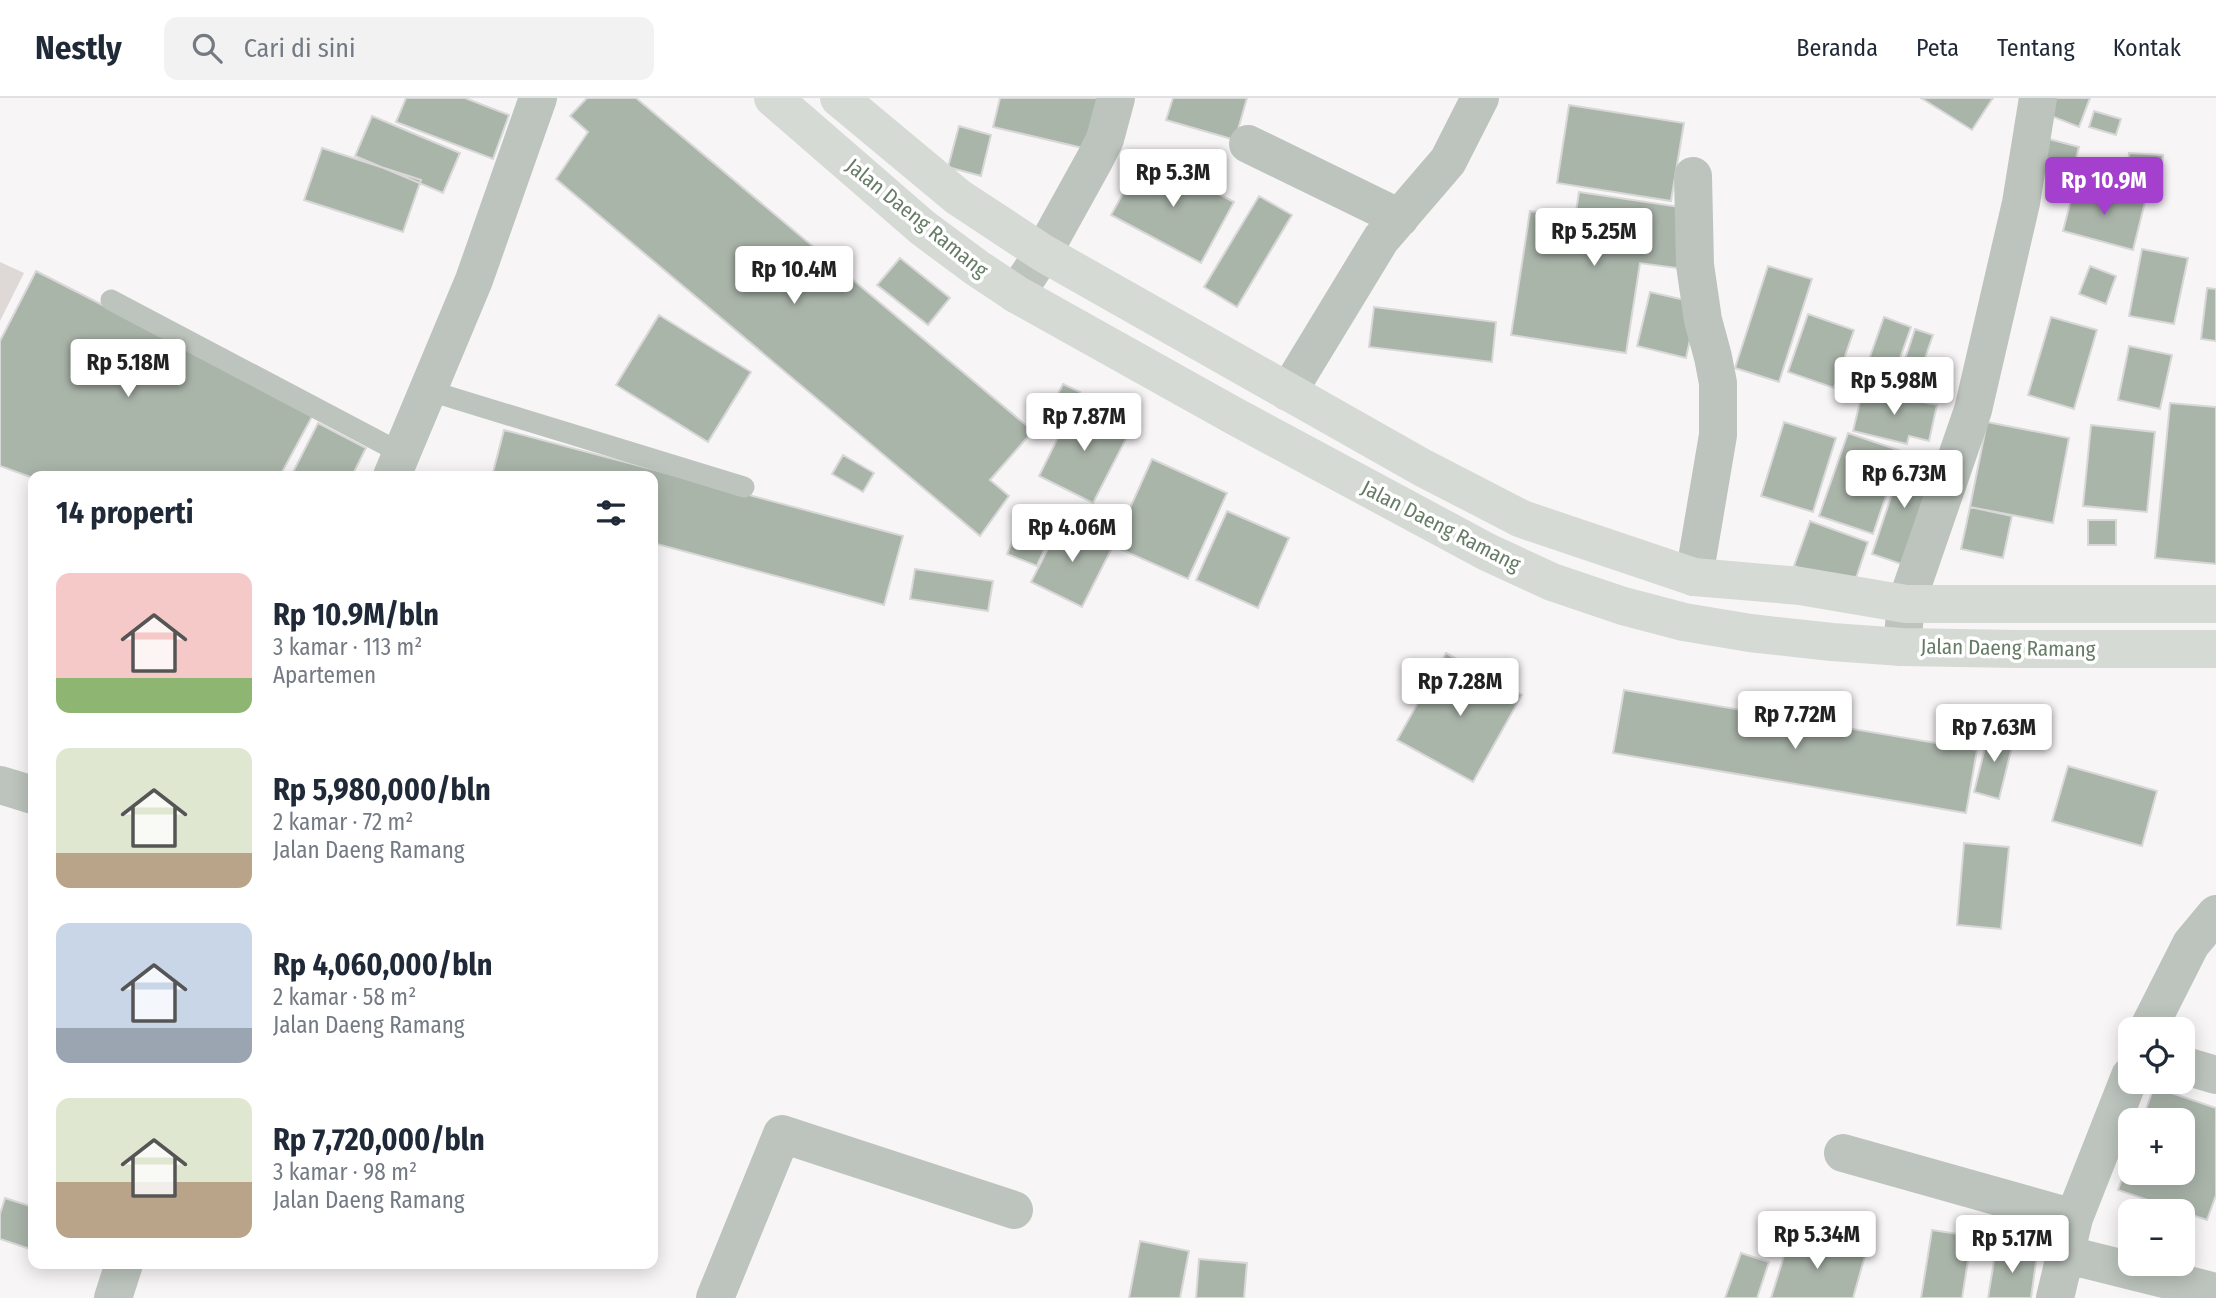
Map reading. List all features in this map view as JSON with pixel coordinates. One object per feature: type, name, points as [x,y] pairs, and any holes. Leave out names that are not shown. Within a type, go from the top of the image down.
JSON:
[{"type":"main road","name":"Jalan Daeng Ramang","points":[[773,98],[923,228],[1016,294],[1236,417],[1487,552],[1552,582],[1623,606],[1684,622],[1750,633],[1902,647],[2216,649]]},
{"type":"main road","name":"Jalan Daeng Ramang","points":[[839,98],[958,197],[1043,253],[1423,468],[1522,519],[1694,577],[1800,586],[1906,604],[2216,604]]},
{"type":"main road","points":[[1684,622],[1694,577]]},
{"type":"street","points":[[397,465],[474,280],[538,98]]},
{"type":"street","points":[[1016,294],[1043,253],[1100,149],[1116,98]]},
{"type":"street","points":[[1288,392],[1381,239],[1448,161],[1480,98]]},
{"type":"street","points":[[1902,647],[1906,604],[1973,411],[2021,203],[2038,98]]},
{"type":"street","points":[[1248,144],[1400,218]]},
{"type":"street","points":[[1693,176],[1695,265],[1703,320],[1713,357],[1719,413],[1718,435],[1694,577]]},
{"type":"street","points":[[0,785],[28,793]]},
{"type":"street","points":[[2154,1017],[2191,944],[2216,914]]},
{"type":"street","points":[[2195,1069],[2216,1075]]},
{"type":"street","points":[[2055,1298],[2074,1218],[2123,1094]]},
{"type":"street","points":[[715,1298],[782,1134],[1014,1210]]},
{"type":"street","points":[[1843,1153],[2074,1218]]},
{"type":"street","points":[[2064,1254],[2216,1292]]},
{"type":"street","points":[[113,1298],[122,1269]]},
{"type":"lane","points":[[111,300],[397,465]]},
{"type":"lane","points":[[427,390],[744,486]]},
{"type":"shaded area","points":[[0,262],[24,273],[0,321]]},
{"type":"building","points":[[406,98],[465,98],[509,115],[493,159],[396,122]]},
{"type":"building","points":[[587,98],[636,98],[1033,431],[990,480],[1009,496],[980,536],[556,179],[588,132],[570,116]]},
{"type":"building","points":[[1000,98],[1099,98],[1087,149],[993,127]]},
{"type":"building","points":[[1173,98],[1247,98],[1235,140],[1166,120]]},
{"type":"building","points":[[1921,98],[1993,98],[1972,130]]},
{"type":"building","points":[[2046,98],[2090,98],[2079,127],[2041,112]]},
{"type":"building","points":[[1569,105],[1684,123],[1671,201],[1557,183]]},
{"type":"building","points":[[2094,111],[2121,119],[2116,135],[2089,127]]},
{"type":"building","points":[[372,116],[460,153],[443,193],[355,156]]},
{"type":"building","points":[[959,126],[991,135],[981,176],[948,167]]},
{"type":"building","points":[[2049,139],[2079,147],[2071,177],[2041,169]]},
{"type":"building","points":[[322,148],[421,180],[403,232],[304,200]]},
{"type":"building","points":[[2129,153],[2163,155],[2161,184],[2127,182]]},
{"type":"building","points":[[1145,154],[1234,202],[1201,263],[1111,215]]},
{"type":"building","points":[[2075,184],[2145,202],[2133,250],[2063,231]]},
{"type":"building","points":[[1579,192],[1693,209],[1684,269],[1640,263],[1626,353],[1511,335],[1530,211],[1575,218]]},
{"type":"building","points":[[1259,196],[1292,215],[1237,307],[1204,287]]},
{"type":"building","points":[[2142,249],[2188,258],[2174,324],[2129,316]]},
{"type":"building","points":[[900,258],[950,298],[928,325],[877,285]]},
{"type":"building","points":[[1768,266],[1812,279],[1779,382],[1735,368]]},
{"type":"building","points":[[2090,266],[2116,276],[2106,304],[2079,294]]},
{"type":"building","points":[[36,271],[314,413],[283,471],[28,471],[28,476],[0,466],[0,341]]},
{"type":"building","points":[[2207,288],[2216,289],[2216,341],[2201,339]]},
{"type":"building","points":[[1650,292],[1698,303],[1686,358],[1637,346]]},
{"type":"building","points":[[1374,307],[1496,322],[1492,362],[1369,347]]},
{"type":"building","points":[[1808,314],[1854,330],[1834,388],[1788,372]]},
{"type":"building","points":[[659,315],[751,372],[708,442],[616,385]]},
{"type":"building","points":[[1884,317],[1911,327],[1893,378],[1866,368]]},
{"type":"building","points":[[2051,317],[2097,330],[2074,409],[2028,395]]},
{"type":"building","points":[[1915,329],[1933,335],[1913,393],[1896,387]]},
{"type":"building","points":[[2129,346],[2172,355],[2160,409],[2118,400]]},
{"type":"building","points":[[1063,384],[1080,392],[1060,431],[1043,423]]},
{"type":"building","points":[[1863,389],[1937,405],[1929,441],[1909,436],[1907,444],[1853,431]]},
{"type":"building","points":[[1075,403],[1130,431],[1093,503],[1039,476]]},
{"type":"building","points":[[2170,403],[2216,407],[2216,564],[2155,558]]},
{"type":"building","points":[[1784,422],[1836,438],[1813,512],[1761,496]]},
{"type":"building","points":[[1987,422],[2069,438],[2053,523],[1970,507]]},
{"type":"building","points":[[318,423],[366,448],[354,471],[294,471]]},
{"type":"building","points":[[2091,425],[2155,432],[2147,512],[2083,506]]},
{"type":"building","points":[[504,430],[903,536],[884,605],[658,544],[658,471],[493,471]]},
{"type":"building","points":[[1848,433],[1901,451],[1873,534],[1819,516]]},
{"type":"building","points":[[843,455],[874,473],[863,492],[832,474]]},
{"type":"building","points":[[1905,455],[1937,465],[1904,565],[1872,554]]},
{"type":"building","points":[[1152,459],[1227,493],[1188,579],[1113,546]]},
{"type":"building","points":[[1028,506],[1058,519],[1037,566],[1007,554]]},
{"type":"building","points":[[1970,507],[2012,516],[2003,558],[1961,549]]},
{"type":"building","points":[[1227,511],[1289,538],[1258,608],[1196,580]]},
{"type":"building","points":[[2088,520],[2116,520],[2116,545],[2088,545]]},
{"type":"building","points":[[1062,521],[1113,546],[1082,607],[1031,582]]},
{"type":"building","points":[[1810,521],[1868,542],[1853,587],[1794,566]]},
{"type":"building","points":[[915,569],[993,581],[988,611],[910,599]]},
{"type":"building","points":[[1446,653],[1522,695],[1473,782],[1397,740]]},
{"type":"building","points":[[1624,690],[1977,750],[1966,813],[1613,753]]},
{"type":"building","points":[[1990,728],[2015,735],[1999,799],[1974,792]]},
{"type":"building","points":[[2068,766],[2157,791],[2142,846],[2052,821]]},
{"type":"building","points":[[1964,843],[2009,847],[2001,929],[1957,925]]},
{"type":"building","points":[[2151,1094],[2175,1094],[2216,1108],[2216,1195],[2207,1220],[2195,1216],[2195,1199],[2145,1199],[2118,1190],[2120,1185],[2195,1185],[2195,1108],[2146,1108]]},
{"type":"building","points":[[5,1198],[28,1205],[28,1248],[0,1239],[0,1214]]},
{"type":"building","points":[[1932,1230],[1972,1236],[1962,1298],[1921,1298]]},
{"type":"building","points":[[1791,1233],[1865,1256],[1853,1298],[1771,1298]]},
{"type":"building","points":[[1140,1241],[1189,1251],[1180,1298],[1129,1298]]},
{"type":"building","points":[[1996,1248],[2037,1255],[2031,1298],[1988,1298]]},
{"type":"building","points":[[1741,1253],[1769,1262],[1757,1298],[1725,1298]]},
{"type":"building","points":[[1199,1259],[1247,1263],[1244,1298],[1196,1298]]}]
